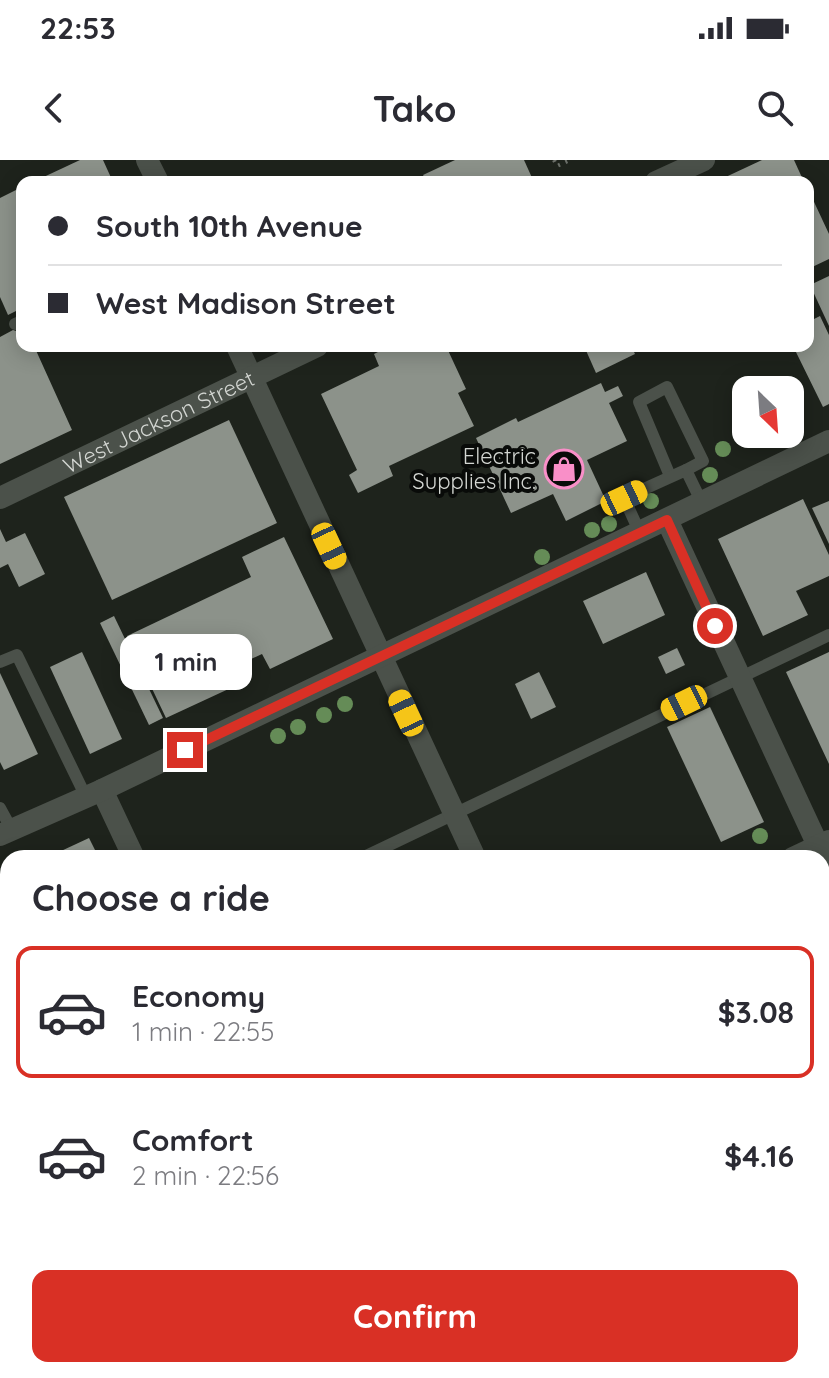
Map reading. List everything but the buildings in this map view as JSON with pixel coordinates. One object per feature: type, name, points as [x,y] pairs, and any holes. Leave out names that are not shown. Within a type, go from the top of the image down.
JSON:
[{"type":"street","points":[[669,176],[704,160]]},
{"type":"street","points":[[240,352],[471,850]]},
{"type":"street","name":"West Jackson Street","points":[[0,498],[305,352]]},
{"type":"street","points":[[6,832],[94,793],[829,441]]},
{"type":"street","points":[[667,520],[738,677],[823,843]]},
{"type":"street","points":[[94,793],[129,850]]},
{"type":"lane","points":[[640,533],[624,498],[703,461],[667,387],[639,402],[670,476]]},
{"type":"lane","points":[[686,470],[702,503]]},
{"type":"lane","points":[[379,850],[829,635]]},
{"type":"lane","points":[[0,662],[17,655],[94,793]]},
{"type":"lane","points":[[0,808],[6,832]]},
{"type":"path","points":[[554,160],[557,166],[570,160]]},
{"type":"place","name":"Electric Supplies Inc.","points":[[564,469]]},
{"type":"route","points":[[185,750],[667,520],[715,626]]}]
